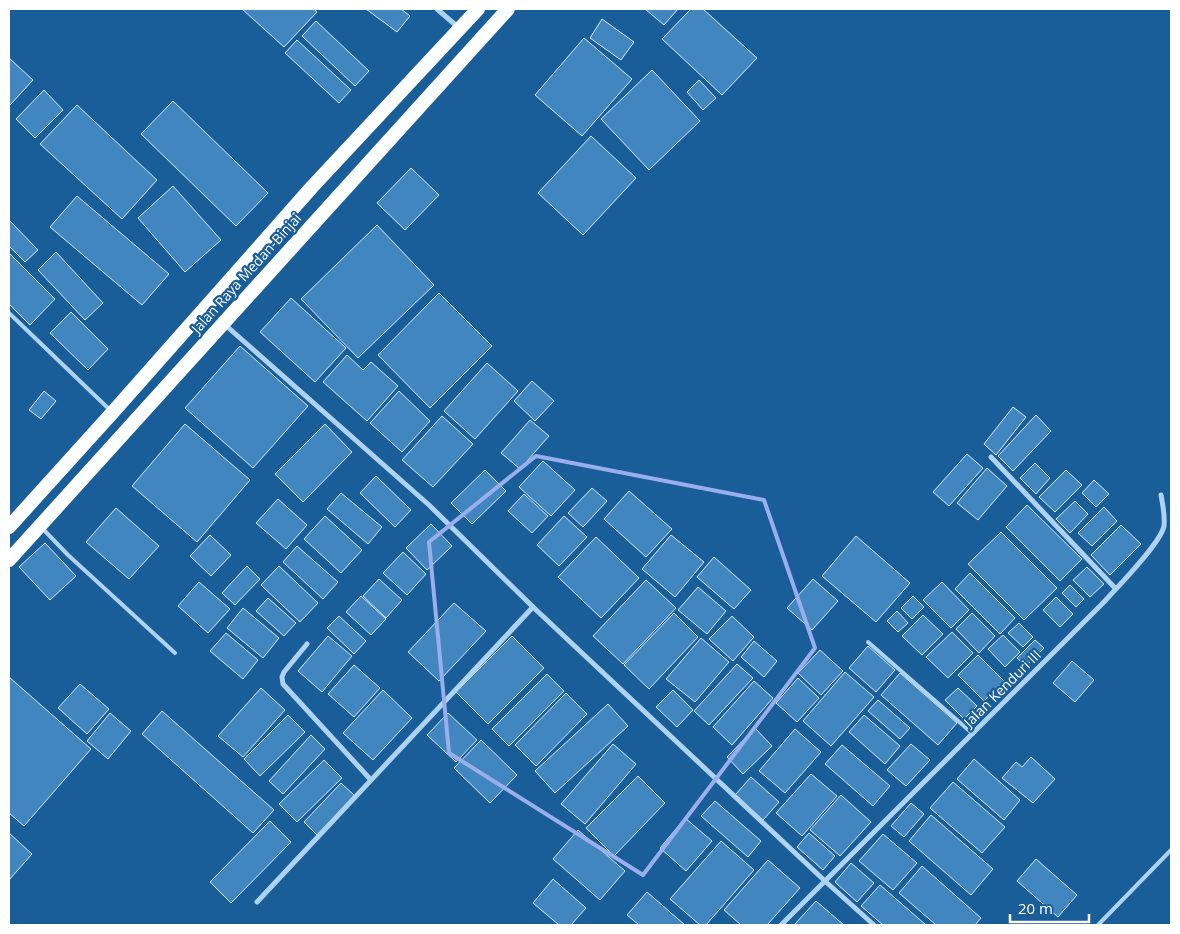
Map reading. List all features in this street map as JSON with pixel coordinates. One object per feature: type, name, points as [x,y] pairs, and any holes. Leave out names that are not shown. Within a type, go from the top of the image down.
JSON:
[{"type":"highway","name":"Jalan Raya Medan-Binjai","points":[[9,527],[312,187],[478,9]]},
{"type":"highway","name":"Jalan Raya Medan-Binjai","points":[[9,560],[508,9]]},
{"type":"street","points":[[437,9],[459,28]]},
{"type":"street","points":[[223,323],[430,505],[533,606],[874,925]]},
{"type":"street","points":[[991,457],[1115,588]]},
{"type":"street","name":"Jalan Kenduri III","points":[[781,925],[1101,605],[1160,537],[1164,526],[1161,495]]},
{"type":"street","points":[[257,902],[533,606]]},
{"type":"street","points":[[307,644],[284,672],[282,677],[283,684],[371,780]]},
{"type":"lane","points":[[9,313],[113,412]]},
{"type":"lane","points":[[40,526],[175,654]]},
{"type":"lane","points":[[868,642],[973,734]]},
{"type":"lane","points":[[1098,925],[1171,850]]},
{"type":"highlighted area","points":[[536,456],[764,500],[815,648],[643,875],[449,753],[429,542]]},
{"type":"building","points":[[242,9],[314,9],[317,12],[284,47]]},
{"type":"building","points":[[366,9],[401,9],[410,16],[397,32]]},
{"type":"building","points":[[645,9],[678,9],[664,25]]},
{"type":"building","points":[[691,9],[703,9],[757,58],[722,95],[662,39]]},
{"type":"building","points":[[602,19],[634,42],[621,60],[590,38]]},
{"type":"building","points":[[316,21],[369,71],[355,86],[302,36]]},
{"type":"building","points":[[584,38],[632,79],[582,136],[535,95]]},
{"type":"building","points":[[297,40],[351,90],[339,103],[285,53]]},
{"type":"building","points":[[9,58],[33,80],[10,105],[9,104]]},
{"type":"building","points":[[652,70],[700,121],[649,170],[601,119]]},
{"type":"building","points":[[699,80],[716,98],[703,110],[687,92]]},
{"type":"building","points":[[44,90],[63,110],[35,138],[16,119]]},
{"type":"building","points":[[173,101],[268,193],[236,226],[141,134]]},
{"type":"building","points":[[77,105],[157,180],[122,219],[40,144]]},
{"type":"building","points":[[591,136],[636,178],[583,235],[538,193]]},
{"type":"building","points":[[411,168],[439,195],[405,230],[377,203]]},
{"type":"building","points":[[173,186],[221,240],[185,272],[138,218]]},
{"type":"building","points":[[77,196],[169,274],[142,305],[50,227]]},
{"type":"building","points":[[9,220],[38,250],[25,262],[9,246]]},
{"type":"building","points":[[377,225],[434,285],[358,358],[301,299]]},
{"type":"building","points":[[56,252],[103,303],[85,320],[38,270]]},
{"type":"building","points":[[9,253],[55,299],[30,325],[9,304]]},
{"type":"building","points":[[439,293],[492,346],[430,408],[378,355]]},
{"type":"building","points":[[291,298],[346,348],[315,382],[260,332]]},
{"type":"building","points":[[71,312],[108,349],[88,370],[50,333]]},
{"type":"building","points":[[240,346],[308,406],[253,468],[185,408]]},
{"type":"building","points":[[347,355],[363,370],[371,362],[398,386],[367,421],[323,382]]},
{"type":"building","points":[[487,363],[518,391],[475,439],[444,411]]},
{"type":"building","points":[[532,381],[554,401],[535,421],[514,401]]},
{"type":"building","points":[[44,391],[56,401],[41,419],[29,410]]},
{"type":"building","points":[[399,391],[430,421],[402,452],[370,423]]},
{"type":"building","points":[[1013,407],[1026,417],[996,455],[984,444]]},
{"type":"building","points":[[1036,415],[1051,431],[1013,471],[998,456]]},
{"type":"building","points":[[442,416],[473,444],[433,487],[402,460]]},
{"type":"building","points":[[530,420],[549,436],[520,469],[501,453]]},
{"type":"building","points":[[185,424],[250,480],[197,542],[132,486]]},
{"type":"building","points":[[325,424],[352,452],[303,502],[275,474]]},
{"type":"building","points":[[967,454],[983,468],[949,506],[933,492]]},
{"type":"building","points":[[543,461],[575,490],[551,516],[519,487]]},
{"type":"building","points":[[1035,463],[1050,478],[1036,494],[1020,478]]},
{"type":"building","points":[[987,468],[1007,486],[978,520],[957,503]]},
{"type":"building","points":[[485,470],[506,491],[472,524],[451,503]]},
{"type":"building","points":[[1066,470],[1082,485],[1055,512],[1039,497]]},
{"type":"building","points":[[376,476],[411,510],[395,527],[360,493]]},
{"type":"building","points":[[1094,480],[1109,494],[1096,507],[1082,493]]},
{"type":"building","points":[[592,488],[607,501],[583,527],[568,513]]},
{"type":"building","points":[[629,491],[672,529],[646,557],[604,519]]},
{"type":"building","points":[[341,493],[382,527],[368,544],[327,509]]},
{"type":"building","points":[[524,494],[548,516],[532,533],[508,511]]},
{"type":"building","points":[[278,499],[307,525],[286,549],[256,523]]},
{"type":"building","points":[[1075,501],[1088,514],[1070,533],[1056,519]]},
{"type":"building","points":[[1027,505],[1082,559],[1060,581],[1006,527]]},
{"type":"building","points":[[1104,507],[1117,521],[1092,546],[1078,533]]},
{"type":"building","points":[[116,508],[159,546],[129,579],[86,542]]},
{"type":"building","points":[[325,516],[362,550],[341,573],[304,539]]},
{"type":"building","points":[[564,516],[587,537],[559,566],[537,545]]},
{"type":"building","points":[[431,524],[452,546],[427,570],[406,548]]},
{"type":"building","points":[[1121,525],[1141,544],[1110,575],[1091,555]]},
{"type":"building","points":[[1001,532],[1057,588],[1024,620],[968,564]]},
{"type":"building","points":[[210,535],[231,555],[211,576],[190,556]]},
{"type":"building","points":[[671,535],[704,562],[675,597],[642,569]]},
{"type":"building","points":[[856,536],[910,583],[876,622],[822,576]]},
{"type":"building","points":[[596,537],[639,578],[601,618],[558,577]]},
{"type":"building","points":[[45,543],[76,576],[50,600],[19,567]]},
{"type":"building","points":[[297,546],[338,582],[323,599],[283,562]]},
{"type":"building","points":[[403,552],[426,574],[407,595],[383,573]]},
{"type":"building","points":[[714,557],[751,590],[734,609],[697,577]]},
{"type":"building","points":[[247,566],[260,579],[235,605],[222,593]]},
{"type":"building","points":[[279,566],[318,603],[300,622],[261,585]]},
{"type":"building","points":[[1087,567],[1104,584],[1090,597],[1073,580]]},
{"type":"building","points":[[970,573],[1015,618],[1000,634],[955,589]]},
{"type":"building","points":[[379,579],[402,600],[386,618],[363,596]]},
{"type":"building","points":[[813,579],[838,601],[812,630],[787,608]]},
{"type":"building","points":[[646,580],[676,608],[623,664],[593,636]]},
{"type":"building","points":[[199,582],[230,609],[208,633],[178,606]]},
{"type":"building","points":[[942,582],[969,610],[951,628],[923,600]]},
{"type":"building","points":[[1070,585],[1084,599],[1076,607],[1062,593]]},
{"type":"building","points":[[698,587],[726,611],[707,634],[678,610]]},
{"type":"building","points":[[361,596],[386,619],[371,635],[346,612]]},
{"type":"building","points":[[913,596],[924,607],[912,619],[901,608]]},
{"type":"building","points":[[1056,597],[1073,614],[1060,627],[1043,610]]},
{"type":"building","points":[[268,598],[296,623],[284,636],[256,611]]},
{"type":"building","points":[[454,603],[486,631],[439,681],[408,652]]},
{"type":"building","points":[[243,608],[279,638],[263,658],[227,628]]},
{"type":"building","points":[[897,611],[908,623],[898,632],[887,621]]},
{"type":"building","points":[[674,613],[698,637],[649,689],[624,665]]},
{"type":"building","points":[[972,613],[995,636],[979,653],[956,629]]},
{"type":"building","points":[[923,615],[943,634],[922,655],[902,636]]},
{"type":"building","points":[[339,616],[366,641],[354,654],[327,628]]},
{"type":"building","points":[[732,616],[754,637],[733,661],[709,639]]},
{"type":"building","points":[[1019,623],[1033,637],[1023,647],[1008,633]]},
{"type":"building","points":[[952,632],[973,653],[948,678],[926,657]]},
{"type":"building","points":[[226,633],[258,660],[243,679],[210,651]]},
{"type":"building","points":[[1003,635],[1020,652],[1005,667],[988,649]]},
{"type":"building","points":[[328,636],[352,656],[322,692],[298,671]]},
{"type":"building","points":[[512,636],[544,668],[488,724],[456,692]]},
{"type":"building","points":[[701,638],[729,662],[695,702],[666,679]]},
{"type":"building","points":[[1035,640],[1044,648],[1026,666],[1017,658]]},
{"type":"building","points":[[754,641],[777,661],[764,677],[741,657]]},
{"type":"building","points":[[868,646],[895,670],[876,692],[849,668]]},
{"type":"building","points":[[820,650],[843,671],[821,695],[798,673]]},
{"type":"building","points":[[978,655],[1004,681],[984,701],[958,675]]},
{"type":"building","points":[[1072,661],[1094,680],[1075,702],[1053,683]]},
{"type":"building","points":[[737,664],[753,678],[709,725],[694,711]]},
{"type":"building","points":[[354,665],[380,688],[354,717],[328,694]]},
{"type":"building","points":[[845,672],[874,697],[831,746],[803,721]]},
{"type":"building","points":[[900,673],[957,723],[938,745],[881,695]]},
{"type":"building","points":[[547,674],[564,691],[509,746],[492,729]]},
{"type":"building","points":[[9,677],[91,749],[24,826],[9,813]]},
{"type":"building","points":[[798,678],[819,698],[797,722],[776,703]]},
{"type":"building","points":[[754,681],[773,698],[732,745],[713,727]]},
{"type":"building","points":[[80,684],[109,709],[87,734],[58,708]]},
{"type":"building","points":[[261,688],[285,710],[243,757],[218,736]]},
{"type":"building","points":[[958,688],[977,706],[964,719],[945,700]]},
{"type":"building","points":[[383,690],[412,718],[373,760],[343,733]]},
{"type":"building","points":[[673,690],[693,710],[677,727],[656,707]]},
{"type":"building","points":[[566,693],[587,714],[536,766],[515,745]]},
{"type":"building","points":[[878,700],[910,728],[900,739],[868,711]]},
{"type":"building","points":[[608,704],[628,726],[555,793],[535,771]]},
{"type":"building","points":[[162,711],[274,810],[253,833],[142,734]]},
{"type":"building","points":[[110,713],[131,731],[108,759],[87,741]]},
{"type":"building","points":[[448,713],[477,740],[456,762],[427,735]]},
{"type":"building","points":[[288,715],[305,732],[260,776],[244,759]]},
{"type":"building","points":[[864,715],[900,746],[885,764],[849,732]]},
{"type":"building","points":[[755,728],[772,746],[743,774],[727,757]]},
{"type":"building","points":[[795,729],[821,752],[785,793],[759,771]]},
{"type":"building","points":[[311,735],[325,749],[283,794],[269,781]]},
{"type":"building","points":[[481,740],[517,775],[490,803],[454,768]]},
{"type":"building","points":[[613,744],[636,764],[585,824],[561,804]]},
{"type":"building","points":[[911,744],[930,760],[906,786],[887,770]]},
{"type":"building","points":[[842,745],[890,786],[873,806],[825,764]]},
{"type":"building","points":[[1031,757],[1055,779],[1033,803],[1002,778],[1016,762],[1022,767]]},
{"type":"building","points":[[974,759],[1020,800],[1004,820],[957,779]]},
{"type":"building","points":[[324,760],[342,778],[297,822],[279,804]]},
{"type":"building","points":[[811,774],[837,796],[802,836],[776,813]]},
{"type":"building","points":[[638,776],[665,803],[614,856],[586,828]]},
{"type":"building","points":[[751,777],[779,802],[763,820],[735,795]]},
{"type":"building","points":[[953,782],[1005,827],[982,853],[930,808]]},
{"type":"building","points":[[341,783],[355,796],[317,835],[304,822]]},
{"type":"building","points":[[841,795],[871,822],[840,856],[810,830]]},
{"type":"building","points":[[715,801],[761,841],[748,857],[701,816]]},
{"type":"building","points":[[911,803],[924,814],[904,837],[891,826]]},
{"type":"building","points":[[931,815],[993,869],[971,895],[909,841]]},
{"type":"building","points":[[685,818],[712,841],[686,871],[660,848]]},
{"type":"building","points":[[270,821],[291,842],[231,903],[210,882]]},
{"type":"building","points":[[578,830],[625,871],[600,900],[553,859]]},
{"type":"building","points":[[9,833],[32,854],[9,880]]},
{"type":"building","points":[[809,833],[835,856],[823,870],[797,847]]},
{"type":"building","points":[[883,834],[917,863],[893,890],[859,861]]},
{"type":"building","points":[[721,841],[754,870],[706,925],[700,925],[670,899]]},
{"type":"building","points":[[1036,859],[1077,895],[1058,917],[1017,881]]},
{"type":"building","points":[[768,860],[800,888],[767,925],[741,925],[724,910]]},
{"type":"building","points":[[851,863],[874,883],[857,902],[835,882]]},
{"type":"building","points":[[922,866],[981,918],[975,925],[936,925],[899,893]]},
{"type":"building","points":[[553,879],[586,908],[571,925],[559,925],[533,903]]},
{"type":"building","points":[[880,885],[926,925],[883,925],[861,906]]},
{"type":"building","points":[[647,892],[685,925],[639,925],[627,915]]},
{"type":"building","points":[[816,901],[844,925],[794,925]]}]
